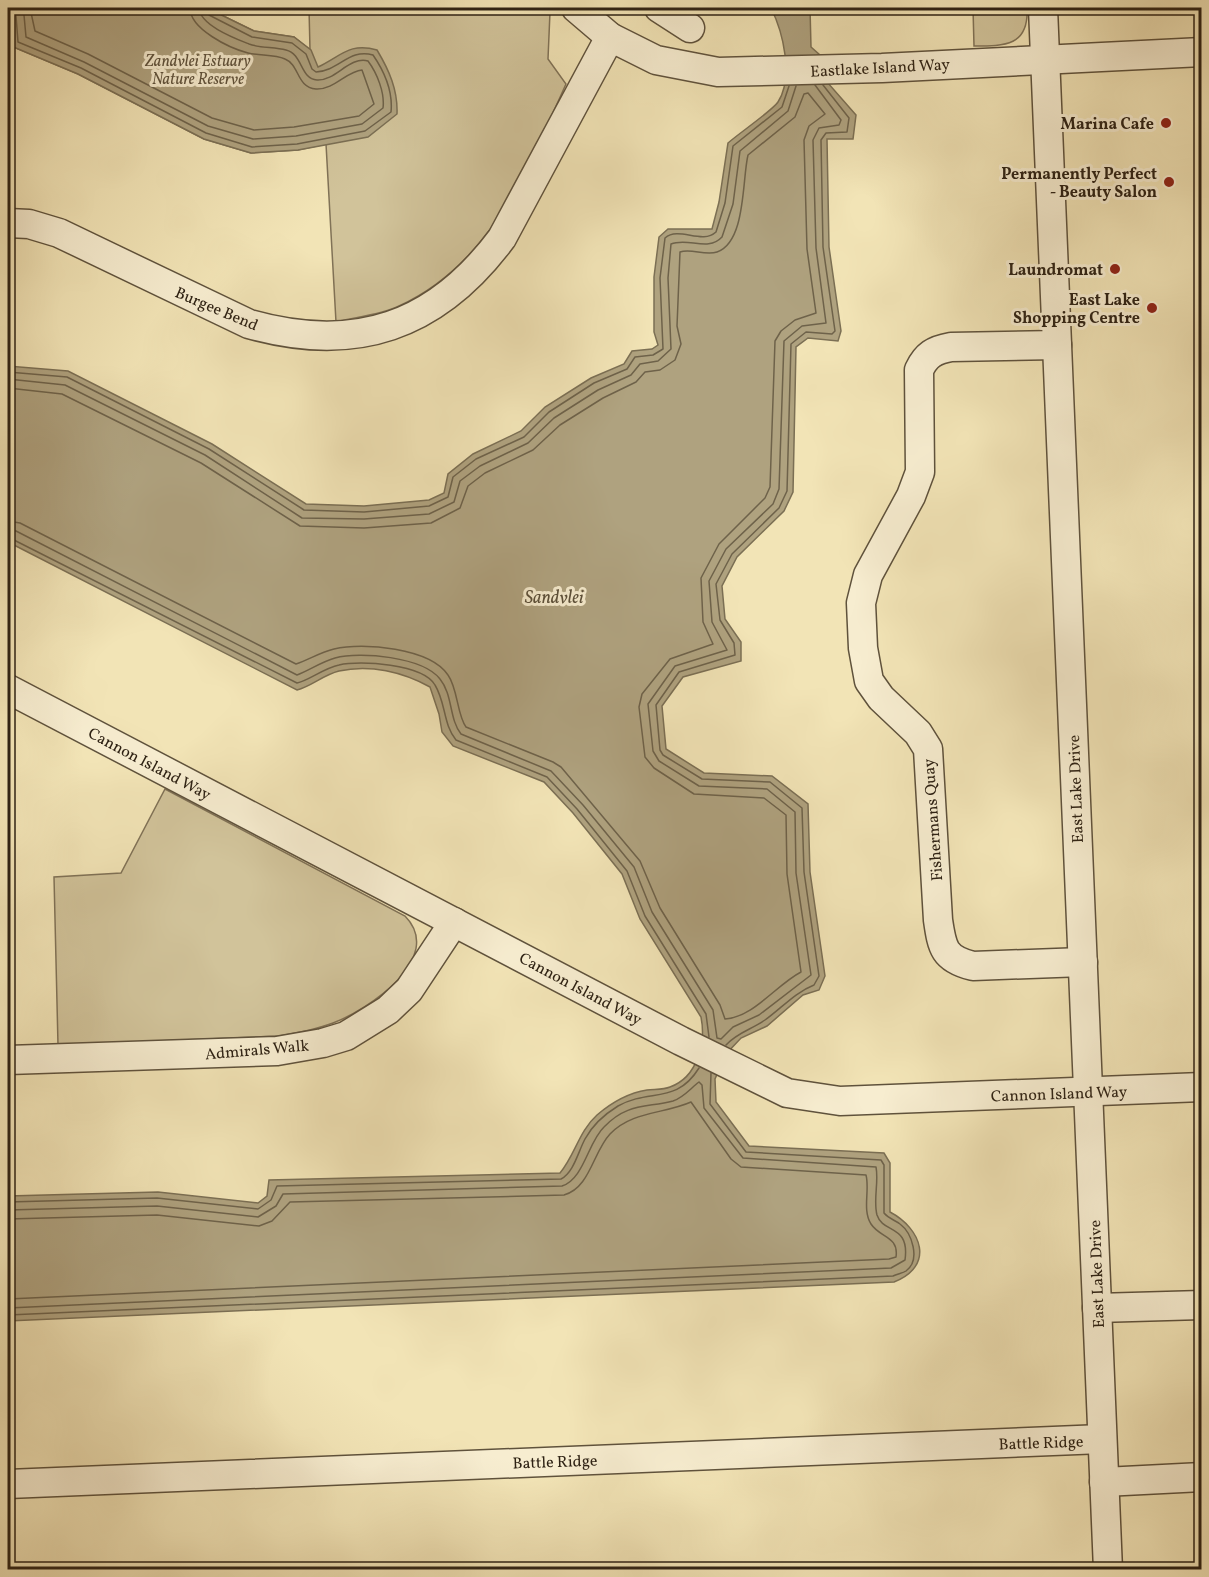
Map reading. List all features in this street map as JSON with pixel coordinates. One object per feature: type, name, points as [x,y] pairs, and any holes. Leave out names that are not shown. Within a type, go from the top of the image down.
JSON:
[{"type":"street","name":"Eastlake Island Way","points":[[576,8],[610,37],[656,60],[718,72],[846,69],[1202,52]]},
{"type":"street","points":[[659,8],[690,28]]},
{"type":"street","name":"East Lake Drive","points":[[1043,8],[1108,1569]]},
{"type":"street","name":"Burgee Bend","points":[[8,223],[29,224],[59,232],[249,324],[274,331],[338,338],[379,330],[405,321],[452,293],[483,263],[502,238],[610,37]]},
{"type":"street","name":"Fishermans Quay","points":[[1057,345],[944,348],[930,353],[923,361],[919,370],[920,472],[911,496],[868,575],[861,603],[863,648],[869,681],[881,698],[918,733],[928,749],[938,920],[944,948],[958,963],[973,966],[1083,962]]},
{"type":"street","name":"Cannon Island Way","points":[[8,689],[681,1041],[787,1093],[840,1101],[1202,1087]]},
{"type":"street","name":"Admirals Walk","points":[[8,1060],[277,1050],[323,1043],[346,1036],[388,1010],[409,990],[454,922]]},
{"type":"street","points":[[1097,1308],[1202,1305]]},
{"type":"street","name":"Battle Ridge","points":[[8,1484],[1102,1439]]},
{"type":"street","points":[[1104,1482],[1202,1477]]},
{"type":"green space","points":[[8,8],[207,8],[254,31],[294,37],[310,50],[309,8],[547,8],[550,12],[548,59],[566,84],[520,181],[502,212],[482,240],[458,266],[431,288],[399,306],[376,314],[336,322],[326,144],[298,150],[251,153],[204,139],[78,74],[11,46],[11,18],[8,17]]},
{"type":"green space","points":[[973,8],[1027,8],[1024,30],[1019,37],[1005,44],[974,46]]},
{"type":"green space","points":[[165,789],[405,916],[415,932],[416,949],[409,965],[398,980],[365,1007],[333,1023],[306,1031],[279,1036],[58,1045],[54,877],[121,873]]},
{"type":"water","name":"Zandvlei Estuary Nature Reserve","points":[[8,8],[207,8],[254,31],[294,37],[311,50],[318,67],[353,49],[377,50],[392,80],[397,114],[368,137],[298,150],[251,153],[204,139],[78,74],[11,46],[11,18],[8,17]]},
{"type":"water","name":"Sandvlei","points":[[771,8],[810,8],[811,47],[821,56],[827,82],[856,115],[853,139],[827,139],[829,247],[841,331],[838,341],[808,338],[796,347],[793,492],[784,511],[737,557],[722,586],[725,619],[741,642],[741,661],[683,677],[662,706],[666,749],[704,773],[772,776],[808,804],[810,872],[825,976],[819,990],[803,995],[767,1026],[741,1038],[726,1054],[715,1079],[716,1102],[749,1146],[884,1153],[890,1163],[890,1212],[901,1219],[916,1237],[919,1257],[915,1267],[907,1275],[894,1282],[8,1321],[8,1196],[158,1192],[258,1203],[267,1196],[269,1180],[560,1173],[586,1128],[602,1111],[640,1091],[667,1088],[680,1082],[687,1075],[698,1058],[702,1027],[701,1017],[640,919],[622,874],[573,813],[544,782],[453,746],[442,732],[430,687],[409,677],[362,668],[333,673],[297,690],[8,542],[8,366],[68,371],[212,444],[306,504],[364,506],[429,500],[444,493],[448,474],[473,454],[521,431],[545,407],[591,378],[624,364],[632,351],[652,349],[658,345],[654,332],[654,277],[659,237],[668,229],[712,229],[719,202],[728,143],[775,106],[783,92],[785,55]]},
{"type":"water","points":[[8,851],[13,854],[13,868],[8,887]]},
{"type":"place","name":"Marina Cafe","points":[[1166,123]]},
{"type":"place","name":"Permanently Perfect - Beauty Salon","points":[[1169,182]]},
{"type":"place","name":"Laundromat","points":[[1115,269]]},
{"type":"place","name":"East Lake Shopping Centre","points":[[1152,308]]}]
